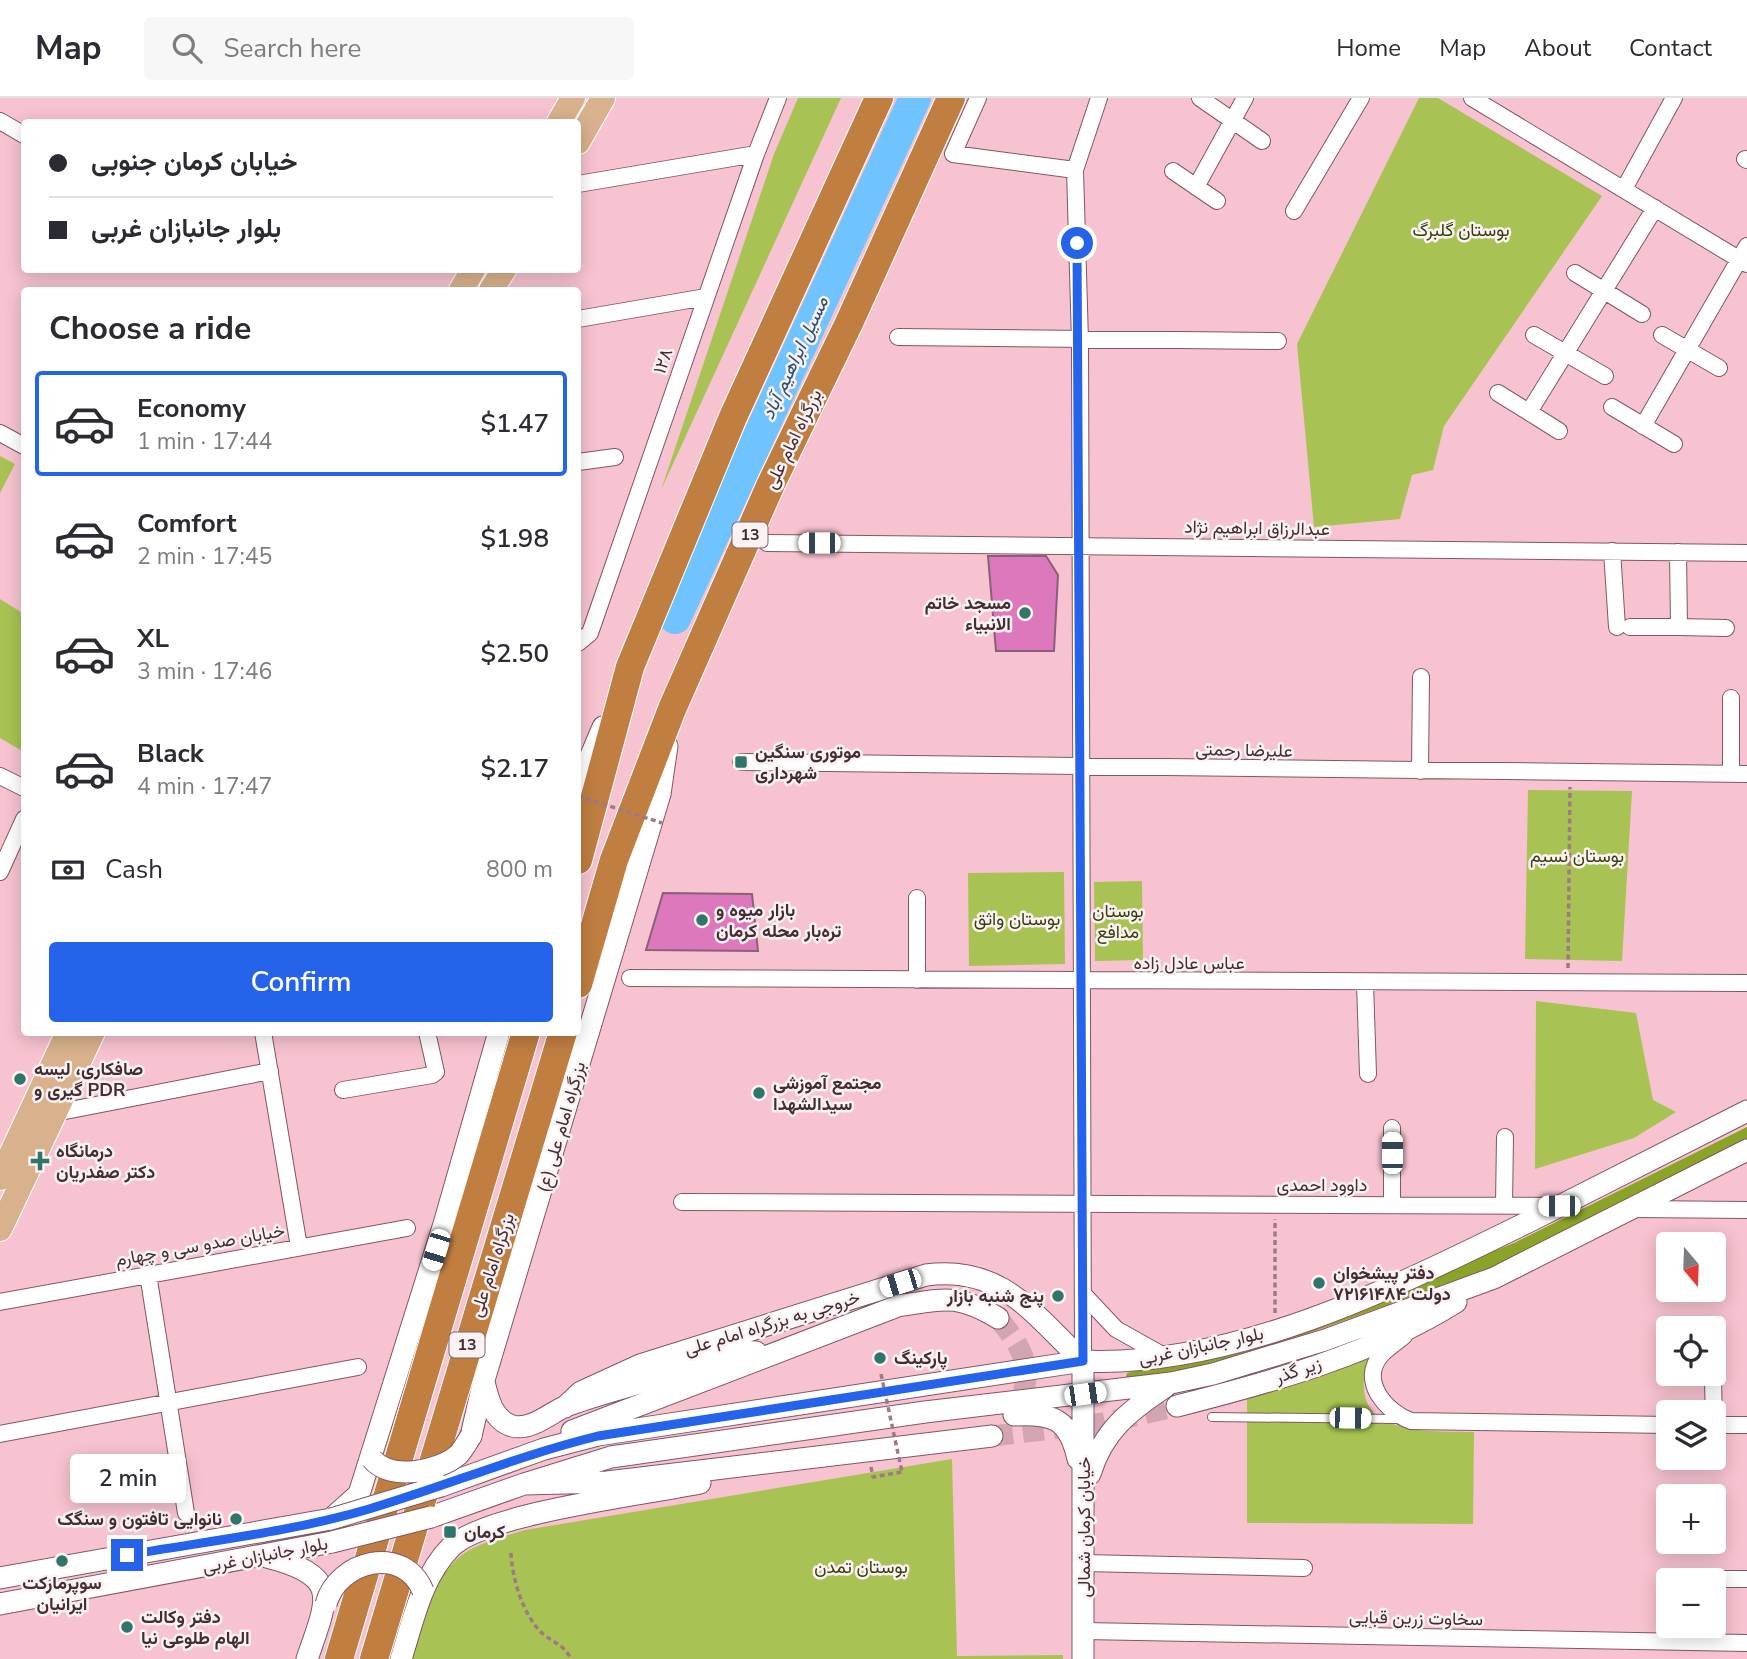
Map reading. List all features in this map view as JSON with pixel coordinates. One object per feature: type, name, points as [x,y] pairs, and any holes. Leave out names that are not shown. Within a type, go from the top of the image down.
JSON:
[{"type":"highway","points":[[581,849],[630,667],[733,417],[879,98]]},
{"type":"highway","name":"بزرگراه امام علی","points":[[581,974],[614,860],[672,709],[771,484],[849,323],[951,98]]},
{"type":"highway","name":"بزرگراه امام علی","points":[[339,1659],[525,1036]]},
{"type":"highway","name":"بزرگراه امام علی","points":[[374,1659],[562,1036]]},
{"type":"main road","points":[[561,119],[573,98]]},
{"type":"main road","points":[[581,137],[603,98]]},
{"type":"main road","points":[[581,779],[630,667]]},
{"type":"main road","name":"بزرگراه امام علی (ع)","points":[[372,1459],[388,1471],[416,1472],[458,1455],[471,1436],[484,1380],[660,794],[672,709]]},
{"type":"main road","points":[[0,1178],[66,1036]]},
{"type":"main road","points":[[1,1226],[91,1036]]},
{"type":"main road","points":[[331,1519],[359,1494],[372,1459],[498,1036]]},
{"type":"main road","name":"بلوار جانبازان غربی","points":[[0,1578],[331,1519],[441,1486],[544,1449],[606,1434],[1083,1361],[1121,1363],[1166,1357],[1275,1329],[1351,1303],[1429,1271],[1747,1111]]},
{"type":"main road","name":"بلوار جانبازان غربی","points":[[0,1604],[332,1542],[431,1517],[611,1457],[925,1412],[1171,1383],[1213,1374],[1325,1340],[1494,1278],[1747,1150]]},
{"type":"main road","name":"خروجی به بزرگراه امام علی","points":[[565,1407],[581,1392],[640,1365],[887,1287],[946,1272],[974,1276],[1002,1286],[1083,1361]]},
{"type":"main road","name":"زیر گذر","points":[[1177,1406],[1242,1389],[1416,1327],[1494,1278]]},
{"type":"main road","points":[[544,1449],[574,1429],[898,1306],[953,1298],[974,1304],[998,1318]]},
{"type":"main road","points":[[484,1380],[490,1404],[499,1417],[512,1426],[535,1423],[565,1407],[743,1351],[774,1353]]},
{"type":"main road","name":"خیابان کرمان شمالی","points":[[1083,1361],[1083,1659]]},
{"type":"main road","points":[[1085,1493],[1097,1451],[1128,1412],[1171,1383]]},
{"type":"main road","points":[[925,1412],[969,1415],[1035,1413],[1051,1418],[1064,1425],[1073,1437],[1085,1493]]},
{"type":"main road","points":[[401,1659],[422,1591],[451,1547],[469,1535],[530,1514],[706,1482],[752,1464],[992,1436]]},
{"type":"main road","name":"بلوار جانبازان غربی","points":[[524,1484],[607,1482],[752,1464]]},
{"type":"main road","points":[[262,1556],[310,1572],[323,1589],[326,1604]]},
{"type":"main road","points":[[307,1659],[333,1584],[341,1577],[373,1563],[398,1564],[412,1573],[422,1591]]},
{"type":"street","name":"۱۲۸","points":[[582,641],[778,98]]},
{"type":"street","points":[[978,98],[953,154],[1075,170]]},
{"type":"street","points":[[1083,1361],[1085,1296],[1081,981],[1080,341],[1075,170],[1099,98]]},
{"type":"street","points":[[1200,98],[1262,141]]},
{"type":"street","points":[[1196,187],[1245,98]]},
{"type":"street","points":[[1294,211],[1361,98]]},
{"type":"street","points":[[1472,98],[1655,208],[1744,256],[1643,426]]},
{"type":"street","points":[[1623,189],[1674,98]]},
{"type":"street","points":[[0,121],[21,133]]},
{"type":"street","points":[[581,183],[756,154]]},
{"type":"street","points":[[1173,171],[1217,201]]},
{"type":"street","points":[[1529,412],[1655,208]]},
{"type":"street","points":[[1575,273],[1642,314]]},
{"type":"street","points":[[581,318],[706,297]]},
{"type":"street","points":[[1534,335],[1605,376]]},
{"type":"street","points":[[1662,335],[1719,368]]},
{"type":"street","points":[[898,337],[1278,341]]},
{"type":"street","points":[[1498,393],[1559,431]]},
{"type":"street","points":[[1612,407],[1674,444]]},
{"type":"street","points":[[0,433],[21,444]]},
{"type":"street","points":[[581,462],[615,457]]},
{"type":"street","name":"عبدالرزاق ابراهیم نژاد","points":[[767,543],[1080,544],[1747,553]]},
{"type":"street","points":[[1612,551],[1624,627],[1726,628]]},
{"type":"street","points":[[1678,552],[1679,627]]},
{"type":"street","points":[[1420,771],[1421,677]]},
{"type":"street","points":[[1731,698],[1739,774]]},
{"type":"street","name":"علیرضا رحمتی","points":[[741,762],[1739,774]]},
{"type":"street","points":[[0,776],[21,786]]},
{"type":"street","points":[[0,872],[21,826]]},
{"type":"street","points":[[917,898],[917,980]]},
{"type":"street","name":"عباس عادل زاده","points":[[630,978],[1568,985],[1747,983]]},
{"type":"street","points":[[1365,983],[1368,1074]]},
{"type":"street","points":[[264,1036],[299,1247]]},
{"type":"street","points":[[343,1090],[432,1075],[436,1072],[428,1036]]},
{"type":"street","points":[[55,1113],[270,1071]]},
{"type":"street","points":[[1392,1128],[1392,1205]]},
{"type":"street","points":[[1504,1205],[1505,1137]]},
{"type":"street","name":"داوود احمدی","points":[[682,1202],[1559,1206]]},
{"type":"street","points":[[1630,1209],[1747,1210]]},
{"type":"street","name":"خیابان صدو سی و چهارم","points":[[0,1302],[407,1228]]},
{"type":"street","points":[[148,1274],[186,1513]]},
{"type":"street","points":[[1085,1296],[1116,1329],[1166,1357]]},
{"type":"street","points":[[1416,1327],[1380,1356],[1373,1376],[1377,1395],[1383,1404],[1405,1419],[1417,1422],[1656,1424]]},
{"type":"street","points":[[0,1434],[358,1367]]},
{"type":"street","points":[[1726,1425],[1747,1426]]},
{"type":"street","points":[[1084,1563],[1304,1567]]},
{"type":"street","points":[[1726,1580],[1747,1579]]},
{"type":"street","name":"سخاوت زرین قبایی","points":[[1084,1631],[1747,1643]]},
{"type":"street","points":[[1662,1642],[1662,1659]]},
{"type":"lane","points":[[1212,1417],[1405,1419]]},
{"type":"path","points":[[1568,985],[1570,773]]},
{"type":"path","points":[[581,797],[662,823]]},
{"type":"path","points":[[1275,1204],[1275,1329]]},
{"type":"path","points":[[873,1478],[902,1472],[881,1374]]},
{"type":"path","points":[[511,1553],[520,1597],[541,1633],[565,1648],[571,1659]]},
{"type":"green space","points":[[798,98],[841,98],[661,490],[774,154]]},
{"type":"green space","name":"بوستان گلبرگ","points":[[1419,98],[1438,98],[1602,196],[1444,426],[1433,470],[1412,475],[1400,519],[1314,527],[1297,344]]},
{"type":"green space","points":[[0,456],[15,464],[0,493]]},
{"type":"green space","points":[[0,599],[21,612],[21,750],[0,738]]},
{"type":"green space","name":"بوستان نسیم","points":[[1528,790],[1632,791],[1622,961],[1525,959]]},
{"type":"green space","name":"بوستان واثق","points":[[1064,872],[1065,964],[969,966],[968,873]]},
{"type":"green space","name":"بوستان مدافع","points":[[1142,881],[1143,960],[1095,961],[1094,882]]},
{"type":"green space","points":[[1536,1001],[1636,1013],[1653,1100],[1676,1112],[1634,1138],[1535,1169]]},
{"type":"green space","points":[[1747,1127],[1747,1141],[1490,1268],[1273,1346],[1140,1382],[1131,1382],[1126,1377],[1127,1373],[1227,1348],[1389,1292],[1514,1243]]},
{"type":"green space","points":[[1370,1356],[1364,1382],[1367,1401],[1376,1415],[1392,1424],[1411,1429],[1474,1432],[1473,1524],[1247,1523],[1247,1398]]},
{"type":"green space","name":"بوستان تمدن","points":[[952,1459],[957,1656],[1063,1655],[1063,1659],[408,1659],[426,1607],[438,1582],[462,1555],[488,1542],[525,1530]]},
{"type":"building","name":"مسجد خاتم الانبیاء","points":[[988,556],[1046,556],[1058,575],[1054,651],[996,651]]},
{"type":"building","points":[[663,893],[752,894],[758,951],[646,950]]},
{"type":"waterway","name":"مسیل ابراهیم آباد","points":[[675,618],[915,98]]},
{"type":"tunnel","points":[[998,1318],[1016,1342],[1025,1364],[1025,1387],[1013,1414]]},
{"type":"tunnel","points":[[992,1436],[1104,1423],[1177,1406]]},
{"type":"place","name":"مسجد خاتم الانبیاء","points":[[1025,613]]},
{"type":"place","name":"موتوری سنگین شهرداری","points":[[741,762]]},
{"type":"place","name":"بازار میوه و تره‌بار محله کرمان","points":[[702,920]]},
{"type":"place","name":"صافکاری، لیسه گیری و PDR","points":[[20,1079]]},
{"type":"place","name":"مجتمع آموزشی سیدالشهدا","points":[[759,1093]]},
{"type":"place","name":"درمانگاه دکتر صفدریان","points":[[40,1161]]},
{"type":"place","name":"دفتر پیشخوان دولت ۷۲۱۶۱۴۸۴","points":[[1319,1283]]},
{"type":"place","name":"پنج شنبه بازار","points":[[1058,1296]]},
{"type":"place","name":"پارکینگ","points":[[880,1358]]},
{"type":"place","name":"نانوایی تافتون و سنگک","points":[[236,1519]]},
{"type":"place","name":"کرمان","points":[[450,1532]]},
{"type":"place","name":"سوپرمارکت ایرانیان","points":[[62,1561]]},
{"type":"place","name":"دفتر وکالت الهام طلوعی نیا","points":[[127,1627]]},
{"type":"route","points":[[127,1555],[331,1519],[441,1486],[544,1449],[598,1436],[1083,1361],[1085,1296],[1081,981],[1080,341],[1077,243]]}]
